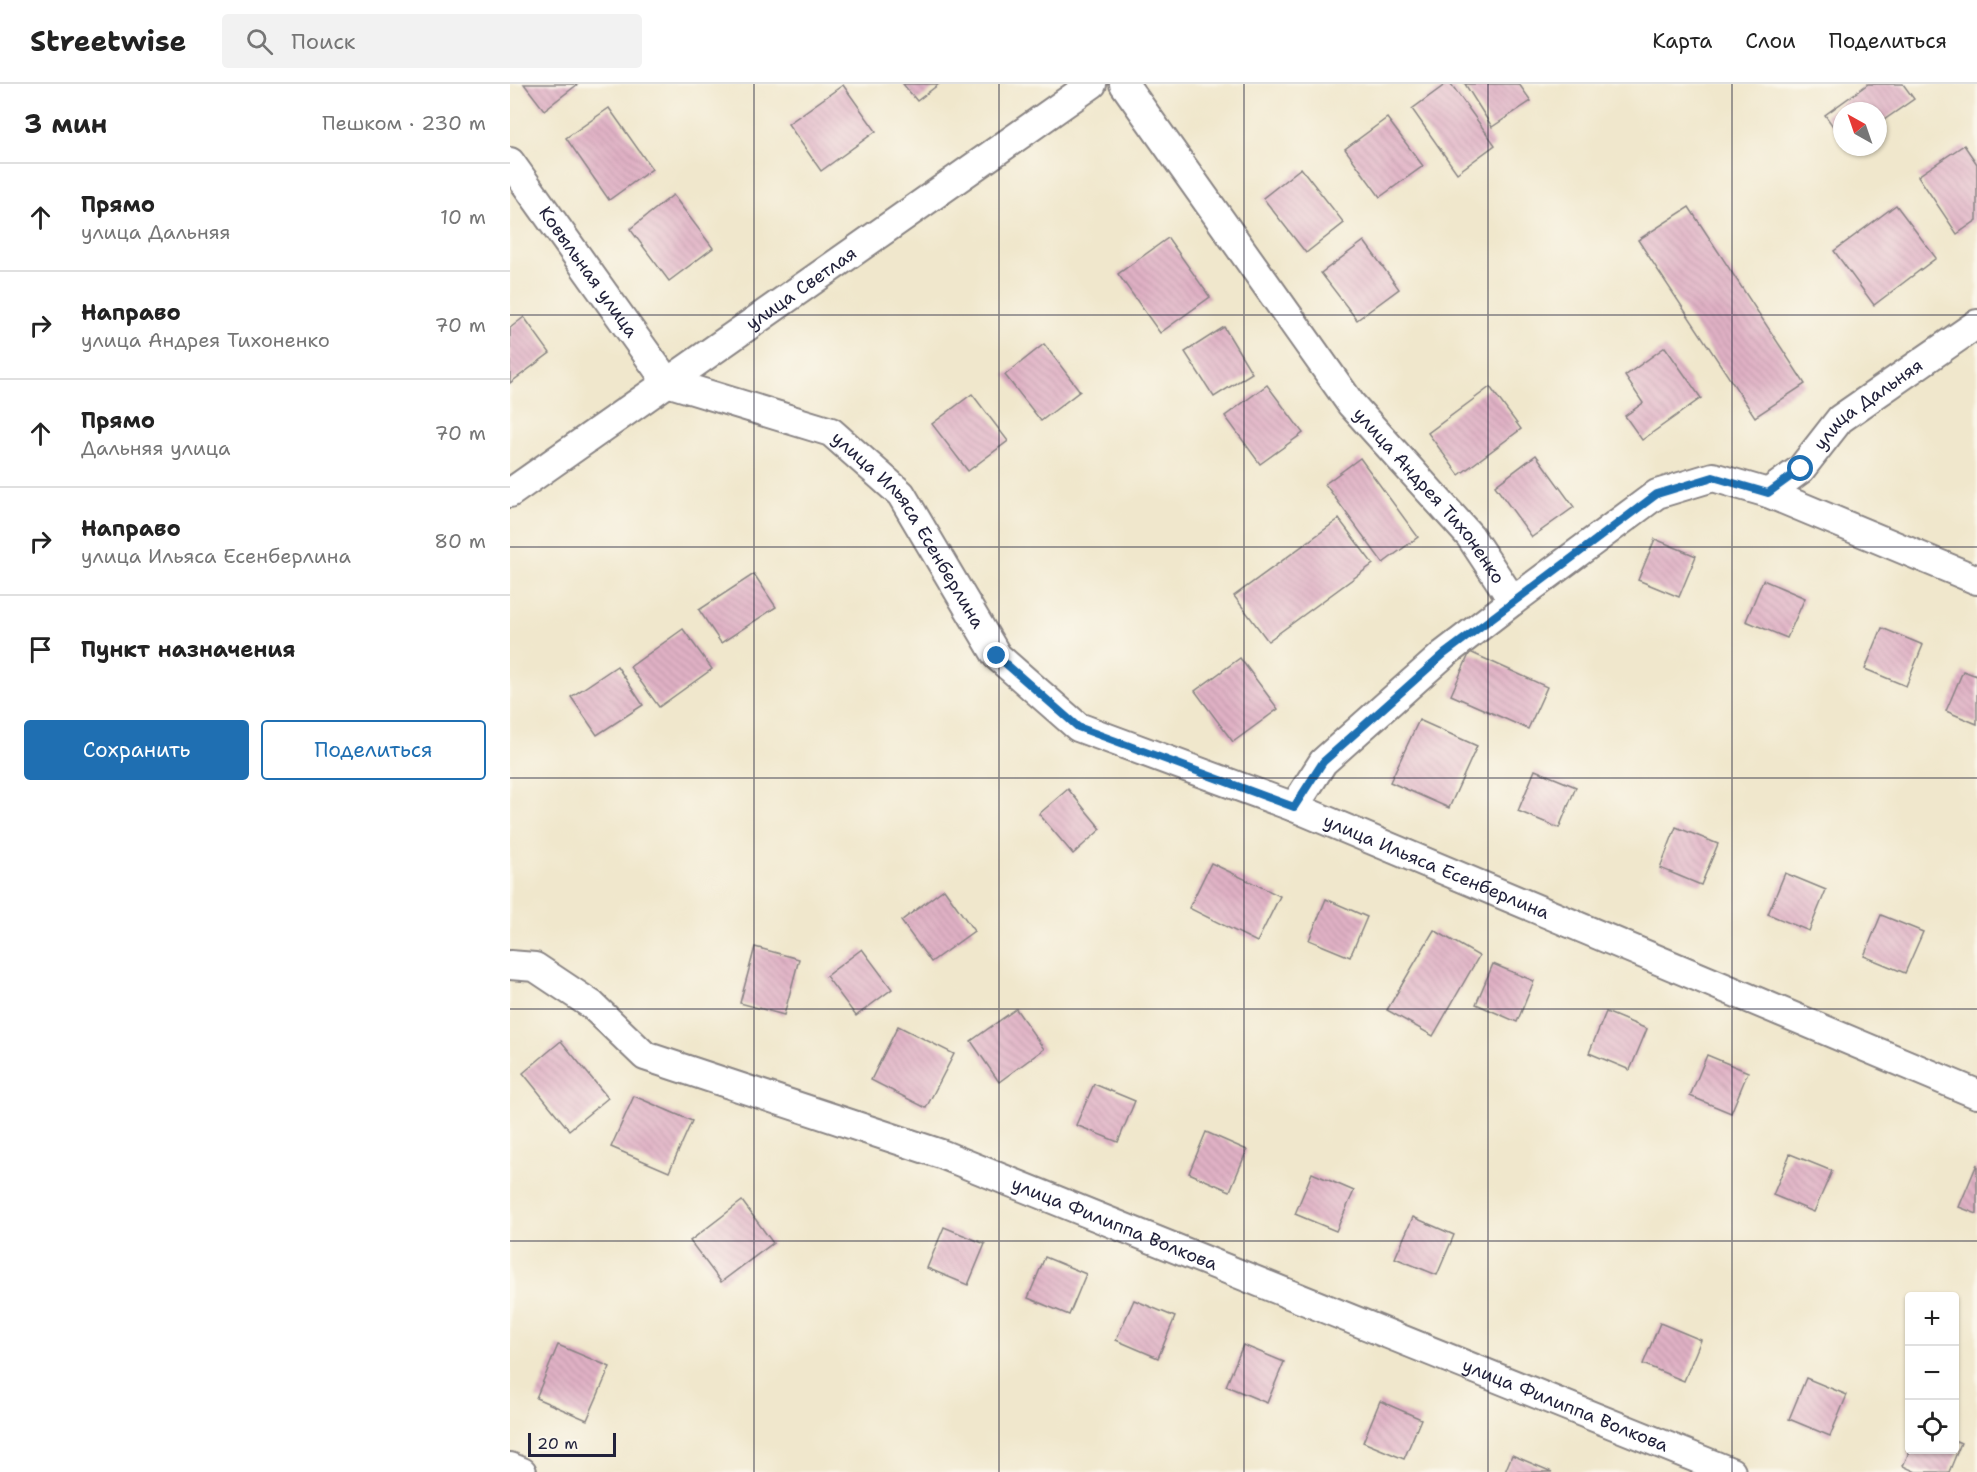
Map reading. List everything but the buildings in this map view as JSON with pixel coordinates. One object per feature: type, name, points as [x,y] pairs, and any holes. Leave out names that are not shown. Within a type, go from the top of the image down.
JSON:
[{"type":"street","name":"улица Светлая","points":[[510,493],[1092,84]]},
{"type":"street","name":"улица Андрея Тихоненко","points":[[1124,84],[1351,404],[1470,536],[1513,601],[1657,494],[1713,477],[1768,493],[1977,580]]},
{"type":"street","name":"Ковыльная улица","points":[[510,162],[667,382]]},
{"type":"street","name":"улица Дальняя","points":[[1768,493],[1801,469],[1840,419],[1977,324]]},
{"type":"street","name":"улица Ильяса Есенберлина","points":[[667,382],[831,432],[901,494],[997,656],[1078,727],[1294,807],[1977,1094]]},
{"type":"street","points":[[1294,807],[1323,762],[1444,654],[1513,601]]},
{"type":"street","name":"улица Филиппа Волкова","points":[[510,965],[535,967],[545,973],[592,1005],[645,1056],[941,1155],[1731,1472]]},
{"type":"street","points":[[510,1467],[522,1472]]},
{"type":"route","points":[[997,656],[1078,727],[1294,807],[1323,762],[1444,654],[1657,494],[1713,477],[1768,493],[1801,469]]}]
